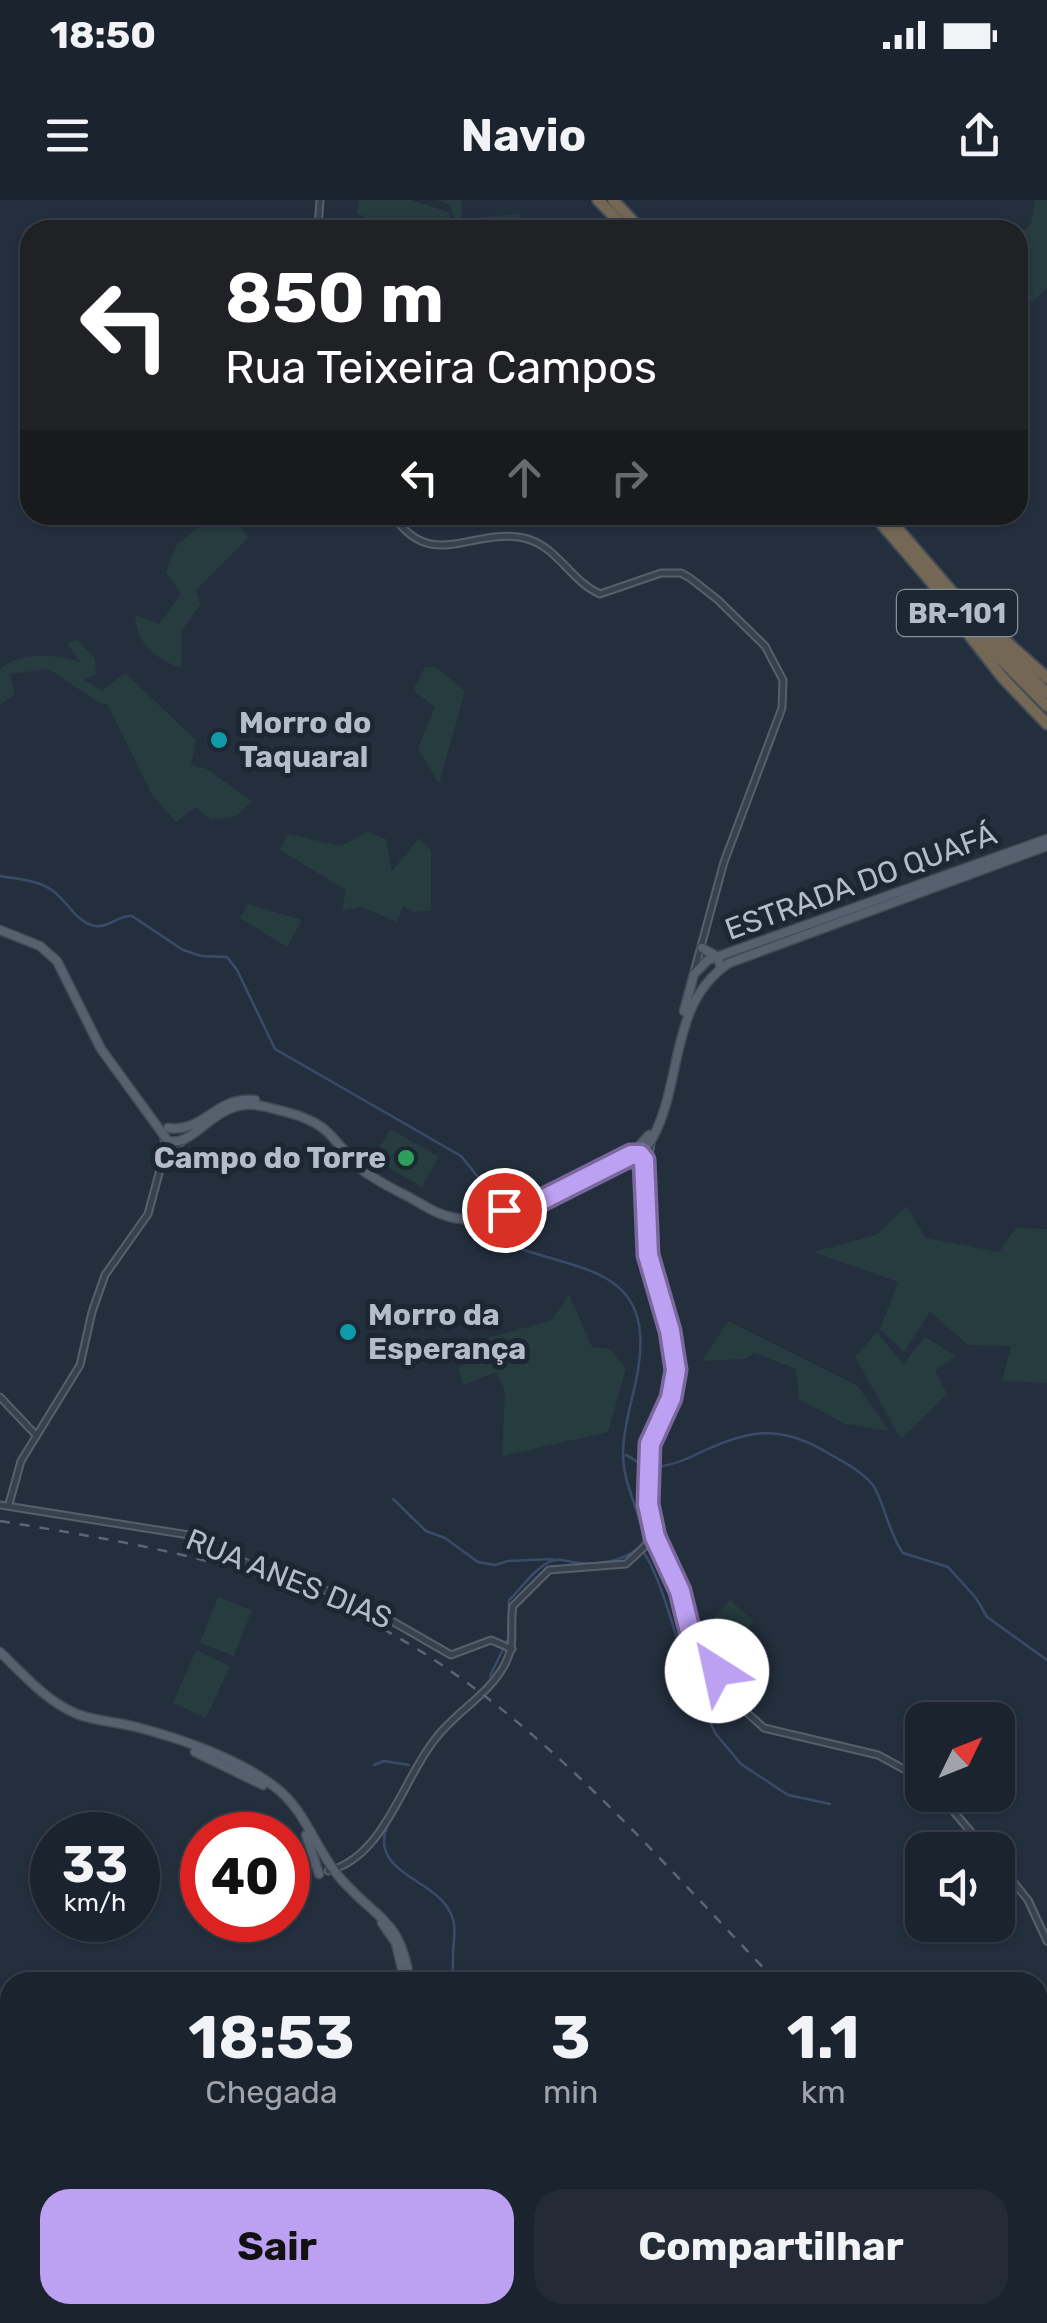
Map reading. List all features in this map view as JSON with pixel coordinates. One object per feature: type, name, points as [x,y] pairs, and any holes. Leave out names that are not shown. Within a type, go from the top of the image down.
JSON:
[{"type":"highway","points":[[598,200],[617,220]]},
{"type":"highway","points":[[613,200],[632,220]]},
{"type":"highway","name":"BR-101","points":[[883,525],[1047,706]]},
{"type":"highway","name":"BR-101","points":[[894,525],[952,600],[1047,692]]},
{"type":"highway","points":[[952,600],[1047,678]]},
{"type":"highway","points":[[952,600],[1002,677],[1047,724]]},
{"type":"main road","name":"ESTRADA DO QUAFÁ","points":[[693,977],[706,962],[718,957],[1047,843]]},
{"type":"main road","name":"ESTRADA DO QUAFÁ","points":[[701,987],[739,958],[1047,843]]},
{"type":"main road","points":[[0,928],[43,943],[58,954],[113,1060],[165,1132],[184,1134],[220,1106],[238,1099],[288,1108],[322,1122],[366,1167],[431,1204],[461,1214],[495,1214],[538,1202],[635,1155],[653,1137],[663,1116],[690,1007],[701,987],[693,977]]},
{"type":"main road","points":[[702,948],[718,957],[721,968]]},
{"type":"main road","points":[[635,1155],[657,1118],[693,977]]},
{"type":"main road","points":[[635,1155],[644,1167]]},
{"type":"main road","points":[[635,1155],[644,1167]]},
{"type":"main road","points":[[0,1656],[41,1698],[63,1712],[174,1742],[259,1782],[288,1807],[326,1871],[392,1935],[405,1972]]},
{"type":"main road","points":[[0,1656],[46,1696],[78,1714],[166,1735],[264,1779],[296,1808],[326,1871]]},
{"type":"street","points":[[401,525],[409,534],[434,546],[500,537],[536,542],[556,555],[589,589],[600,594],[654,575],[681,574],[718,600],[771,654],[784,680],[784,699],[724,862],[693,977]]},
{"type":"street","points":[[9,1505],[17,1471],[80,1365],[101,1283],[144,1223],[164,1158],[165,1132]]},
{"type":"street","points":[[164,1158],[184,1134]]},
{"type":"street","points":[[653,1137],[644,1167],[648,1255],[670,1331],[676,1370],[671,1398],[651,1438],[648,1504],[655,1537],[680,1591],[695,1646],[759,1725],[881,1756],[905,1769]]},
{"type":"street","points":[[0,1397],[36,1436]]},
{"type":"street","name":"RUA ANES DIAS","points":[[0,1505],[189,1535],[250,1564],[359,1602],[451,1655],[491,1640],[509,1648]]},
{"type":"street","points":[[326,1871],[349,1862],[376,1836],[432,1742],[488,1688],[509,1648],[513,1606],[544,1573],[560,1567],[616,1566],[631,1561],[655,1537]]},
{"type":"street","points":[[954,1812],[971,1832]]},
{"type":"street","points":[[1015,1884],[1028,1900],[1047,1942]]},
{"type":"green space","points":[[359,200],[411,200],[448,212],[452,220],[375,220],[357,214]]},
{"type":"green space","points":[[438,200],[461,200],[462,219],[518,214],[524,220],[455,220],[450,205]]},
{"type":"green space","points":[[1035,200],[1047,200],[1047,288],[1032,302],[1028,300]]},
{"type":"green space","points":[[201,525],[239,525],[248,538],[196,590],[200,605],[182,630],[181,668],[149,649],[139,634],[135,615],[159,624],[181,594],[166,572],[176,546]]},
{"type":"green space","points":[[77,640],[95,659],[96,675],[83,679],[102,691],[125,673],[196,740],[191,765],[205,768],[252,801],[236,816],[211,820],[196,807],[176,822],[152,795],[108,705],[49,669],[10,674],[15,694],[0,705],[0,669],[18,659],[38,656],[80,662],[67,643]]},
{"type":"green space","points":[[425,667],[435,667],[465,691],[439,784],[418,748],[435,707],[413,690]]},
{"type":"green space","points":[[367,832],[386,839],[392,871],[419,838],[431,851],[431,911],[411,912],[403,906],[397,922],[362,907],[342,911],[346,890],[280,850],[288,834],[341,846]]},
{"type":"green space","points":[[248,904],[302,920],[287,947],[240,918]]},
{"type":"green space","name":"Campo do Torre","points":[[390,1129],[439,1157],[422,1187],[373,1158]]},
{"type":"green space","points":[[907,1206],[926,1238],[999,1252],[1016,1228],[1047,1229],[1047,1383],[1002,1381],[1011,1346],[968,1345],[930,1312],[904,1352],[880,1329],[898,1282],[813,1252],[876,1235]]},
{"type":"green space","points":[[569,1294],[592,1347],[610,1349],[626,1369],[608,1432],[502,1456],[505,1393],[497,1372],[463,1385],[458,1367],[474,1360],[485,1339],[552,1320]]},
{"type":"green space","points":[[728,1321],[858,1386],[889,1431],[845,1424],[799,1399],[796,1369],[754,1353],[746,1359],[702,1361]]},
{"type":"green space","points":[[877,1332],[903,1364],[925,1337],[956,1356],[935,1370],[947,1394],[901,1439],[855,1357]]},
{"type":"green space","points":[[218,1597],[252,1610],[234,1656],[200,1643]]},
{"type":"green space","points":[[730,1600],[754,1622],[718,1661],[694,1639]]},
{"type":"green space","points":[[196,1650],[230,1666],[206,1718],[173,1703]]},
{"type":"waterway","points":[[0,876],[48,887],[89,924],[100,926],[132,916],[183,950],[201,956],[227,957],[275,1049],[461,1156],[487,1188],[491,1208]]},
{"type":"waterway","points":[[490,1676],[508,1639],[509,1600],[538,1570],[555,1560],[611,1561],[630,1554],[644,1541],[623,1453],[638,1370],[640,1336],[635,1311],[624,1292],[606,1279],[509,1245],[495,1223]]},
{"type":"waterway","points":[[626,1455],[652,1467],[679,1462],[748,1435],[778,1434],[810,1443],[872,1484],[903,1553],[948,1567],[976,1598],[987,1617],[1047,1660]]},
{"type":"waterway","points":[[393,1499],[426,1531],[445,1538],[478,1562],[495,1565],[552,1559]]},
{"type":"waterway","points":[[644,1553],[670,1617],[688,1688],[698,1694],[715,1733],[741,1764],[788,1795],[830,1804]]},
{"type":"waterway","points":[[374,1765],[384,1761],[409,1765]]},
{"type":"waterway","points":[[389,1822],[384,1839],[386,1852],[404,1873],[442,1900],[450,1912],[454,1932],[452,1972]]},
{"type":"railway","points":[[0,1521],[196,1558],[272,1580],[379,1627],[444,1667],[563,1762],[767,1972]]},
{"type":"place","name":"Morro do Taquaral","points":[[219,740]]},
{"type":"place","name":"Campo do Torre","points":[[406,1158]]},
{"type":"place","name":"Morro da Esperança","points":[[348,1332]]},
{"type":"route","points":[[504,1210],[538,1202],[631,1155],[640,1155],[647,1166],[648,1255],[676,1358],[671,1398],[650,1444],[648,1504],[655,1537],[680,1591],[688,1632],[698,1651],[717,1671]]}]
